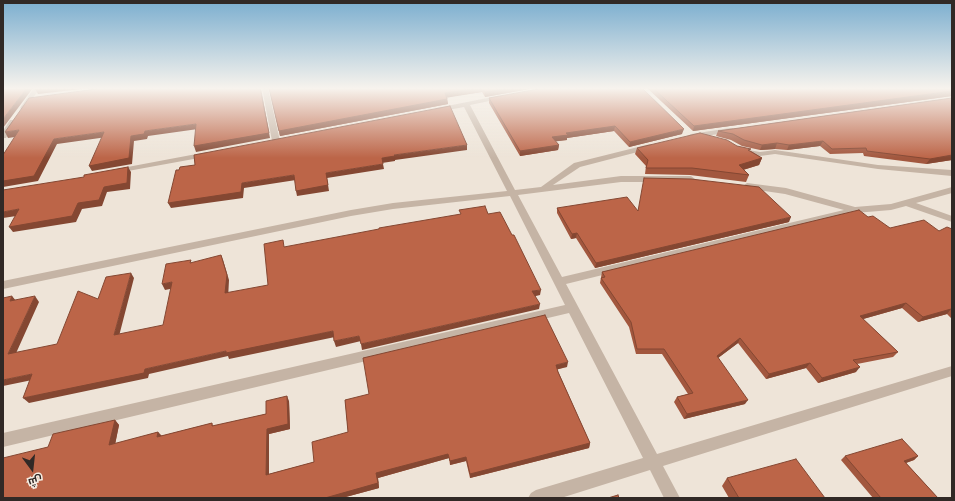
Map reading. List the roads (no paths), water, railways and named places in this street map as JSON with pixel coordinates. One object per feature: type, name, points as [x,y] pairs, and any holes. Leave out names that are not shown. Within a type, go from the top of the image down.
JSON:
[{"type":"street","points":[[3,136],[20,111]]},
{"type":"street","points":[[270,111],[276,141]]},
{"type":"street","points":[[470,111],[672,498]]},
{"type":"street","points":[[714,140],[688,135],[742,128]]},
{"type":"street","points":[[542,189],[565,172],[577,166],[602,157],[660,143]]},
{"type":"street","points":[[733,146],[760,154],[775,152],[864,166],[952,173]]},
{"type":"street","points":[[112,172],[214,153]]},
{"type":"street","points":[[3,285],[351,213],[393,206],[635,178],[697,180]]},
{"type":"street","points":[[741,185],[786,191],[855,210]]},
{"type":"street","points":[[559,282],[855,210],[891,207],[952,190]]},
{"type":"street","points":[[908,203],[952,219]]},
{"type":"street","points":[[3,440],[573,308]]},
{"type":"street","points":[[536,498],[952,371]]}]
